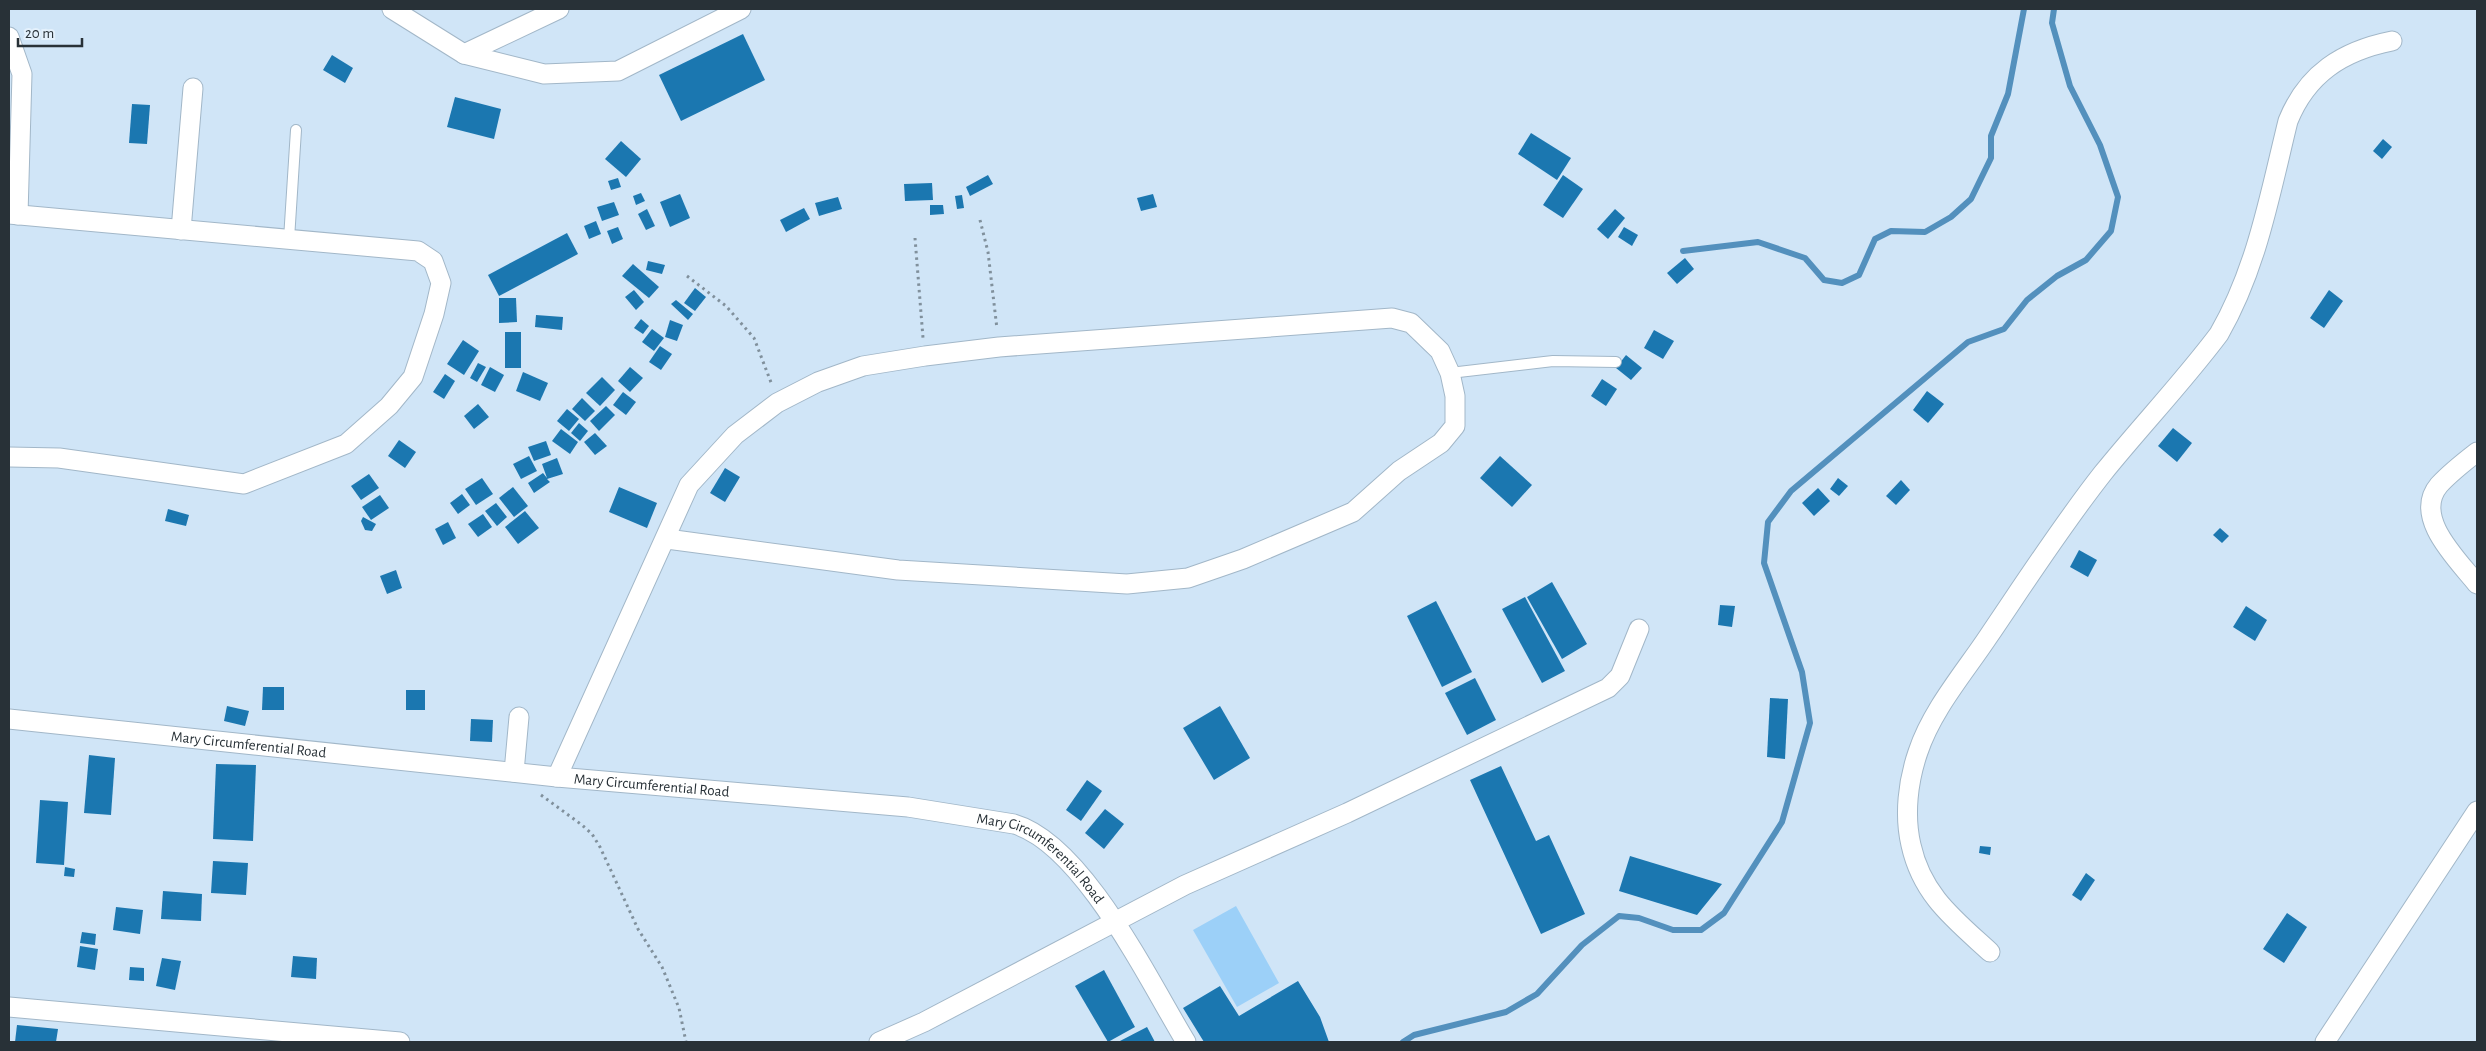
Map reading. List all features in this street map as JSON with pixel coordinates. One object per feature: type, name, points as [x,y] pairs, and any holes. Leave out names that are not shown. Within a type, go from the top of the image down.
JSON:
[{"type":"street","points":[[392,9],[464,54],[544,74],[618,71],[741,9]]},
{"type":"street","points":[[464,54],[559,9]]},
{"type":"street","points":[[9,37],[22,74],[13,214],[418,251],[434,261],[441,283],[434,314],[414,377],[389,406],[346,444],[244,484],[59,458],[9,457]]},
{"type":"street","points":[[1990,952],[1943,910],[1931,894],[1920,874],[1911,845],[1908,792],[1918,752],[1926,732],[1949,694],[2073,512],[2220,334],[2249,272],[2288,121],[2305,88],[2332,64],[2349,54],[2392,41]]},
{"type":"street","points":[[181,230],[192,88]]},
{"type":"street","points":[[557,777],[667,538],[689,485],[735,435],[778,402],[818,382],[863,366],[999,347],[1392,318],[1411,323],[1440,351],[1450,373],[1455,396],[1455,426],[1441,443],[1399,471],[1353,512],[1243,559],[1188,578],[1128,584],[898,570],[667,538]]},
{"type":"street","points":[[2477,452],[2438,486],[2431,501],[2430,515],[2443,540],[2477,584]]},
{"type":"street","points":[[879,1042],[924,1022],[1185,884],[1347,813],[1608,688],[1620,676],[1639,629]]},
{"type":"street","points":[[519,717],[523,774]]},
{"type":"street","name":"Mary Circumferential Road","points":[[9,719],[523,774],[908,807],[1014,824],[1029,829],[1043,838],[1089,886],[1114,922],[1186,1042]]},
{"type":"street","points":[[2325,1042],[2477,811]]},
{"type":"street","points":[[9,1007],[400,1042]]},
{"type":"lane","points":[[288,239],[296,130]]},
{"type":"lane","points":[[1450,373],[1553,361],[1616,362]]},
{"type":"path","points":[[980,220],[988,252],[999,347]]},
{"type":"path","points":[[915,238],[925,356]]},
{"type":"path","points":[[687,276],[726,306],[754,338],[778,402]]},
{"type":"path","points":[[523,774],[534,784],[540,794],[592,834],[600,847],[638,929],[662,967],[679,1008],[686,1042]]},
{"type":"shaded area","points":[[1236,906],[1279,983],[1237,1007],[1193,930]]},
{"type":"building","points":[[743,34],[765,80],[681,121],[659,75]]},
{"type":"building","points":[[332,55],[353,68],[345,83],[323,70]]},
{"type":"building","points":[[455,97],[501,109],[494,139],[447,127]]},
{"type":"building","points":[[132,104],[150,105],[147,144],[129,143]]},
{"type":"building","points":[[1531,133],[1571,158],[1557,180],[1518,154]]},
{"type":"building","points":[[2383,139],[2392,147],[2382,159],[2373,151]]},
{"type":"building","points":[[621,141],[641,159],[626,177],[605,159]]},
{"type":"building","points":[[988,175],[993,184],[970,196],[966,187]]},
{"type":"building","points":[[1563,175],[1583,189],[1563,218],[1543,205]]},
{"type":"building","points":[[618,178],[621,187],[611,190],[608,181]]},
{"type":"building","points":[[932,183],[933,200],[905,201],[904,184]]},
{"type":"building","points":[[641,193],[645,201],[636,205],[633,196]]},
{"type":"building","points":[[680,194],[690,218],[670,227],[660,202]]},
{"type":"building","points":[[1153,194],[1157,207],[1141,211],[1137,198]]},
{"type":"building","points":[[962,195],[964,208],[957,209],[955,196]]},
{"type":"building","points":[[838,197],[842,209],[819,216],[815,203]]},
{"type":"building","points":[[614,202],[619,215],[602,221],[597,207]]},
{"type":"building","points":[[930,205],[943,205],[944,214],[930,215]]},
{"type":"building","points":[[804,208],[810,219],[786,232],[780,220]]},
{"type":"building","points":[[647,209],[655,226],[646,230],[638,214]]},
{"type":"building","points":[[1615,209],[1625,218],[1608,239],[1597,229]]},
{"type":"building","points":[[596,221],[601,234],[589,239],[584,226]]},
{"type":"building","points":[[618,227],[623,239],[612,244],[607,231]]},
{"type":"building","points":[[1624,227],[1638,235],[1632,246],[1618,237]]},
{"type":"building","points":[[567,233],[578,254],[499,296],[488,275]]},
{"type":"building","points":[[1685,258],[1694,269],[1677,284],[1667,273]]},
{"type":"building","points":[[648,261],[665,265],[662,274],[646,270]]},
{"type":"building","points":[[633,264],[659,287],[649,298],[622,276]]},
{"type":"building","points":[[695,288],[706,297],[695,311],[684,303]]},
{"type":"building","points":[[634,290],[644,302],[636,310],[625,297]]},
{"type":"building","points":[[2329,290],[2343,301],[2324,328],[2310,318]]},
{"type":"building","points":[[499,298],[516,298],[517,322],[499,323]]},
{"type":"building","points":[[676,300],[693,314],[688,320],[671,304]]},
{"type":"building","points":[[536,315],[563,317],[562,330],[535,327]]},
{"type":"building","points":[[641,319],[649,326],[643,334],[634,328]]},
{"type":"building","points":[[670,320],[683,325],[677,341],[665,337]]},
{"type":"building","points":[[652,329],[664,338],[654,351],[642,342]]},
{"type":"building","points":[[1654,330],[1674,341],[1663,359],[1644,348]]},
{"type":"building","points":[[505,332],[521,332],[521,368],[505,368]]},
{"type":"building","points":[[463,340],[479,351],[464,375],[447,364]]},
{"type":"building","points":[[660,346],[672,354],[661,370],[649,362]]},
{"type":"building","points":[[1626,355],[1642,368],[1631,380],[1616,368]]},
{"type":"building","points":[[478,363],[486,367],[477,382],[470,378]]},
{"type":"building","points":[[490,367],[504,375],[495,392],[481,385]]},
{"type":"building","points":[[630,367],[643,378],[630,392],[618,381]]},
{"type":"building","points":[[523,372],[548,383],[540,401],[516,391]]},
{"type":"building","points":[[445,374],[455,381],[444,399],[433,392]]},
{"type":"building","points":[[602,377],[615,390],[600,406],[586,393]]},
{"type":"building","points":[[1602,379],[1617,389],[1606,406],[1591,396]]},
{"type":"building","points":[[1927,391],[1944,404],[1928,423],[1913,410]]},
{"type":"building","points":[[623,392],[636,402],[626,415],[613,405]]},
{"type":"building","points":[[582,398],[595,411],[585,421],[572,409]]},
{"type":"building","points":[[478,404],[489,417],[474,429],[464,416]]},
{"type":"building","points":[[606,406],[615,415],[599,431],[590,421]]},
{"type":"building","points":[[567,409],[579,419],[569,431],[557,421]]},
{"type":"building","points":[[579,423],[588,431],[580,441],[571,433]]},
{"type":"building","points":[[2173,428],[2192,443],[2177,462],[2158,446]]},
{"type":"building","points":[[561,429],[578,442],[570,454],[552,441]]},
{"type":"building","points":[[595,433],[607,446],[595,455],[584,442]]},
{"type":"building","points":[[399,440],[416,452],[405,468],[388,456]]},
{"type":"building","points":[[546,441],[551,455],[534,461],[528,447]]},
{"type":"building","points":[[529,456],[537,471],[521,479],[513,464]]},
{"type":"building","points":[[1500,456],[1532,485],[1512,507],[1480,478]]},
{"type":"building","points":[[557,458],[563,474],[547,479],[550,482],[534,493],[528,483],[543,473],[547,478],[542,464]]},
{"type":"building","points":[[725,468],[740,477],[725,502],[710,493]]},
{"type":"building","points":[[369,474],[379,488],[361,500],[351,486]]},
{"type":"building","points":[[482,478],[493,494],[476,505],[465,489]]},
{"type":"building","points":[[1838,478],[1848,486],[1839,496],[1830,489]]},
{"type":"building","points":[[1901,480],[1910,490],[1896,505],[1886,496]]},
{"type":"building","points":[[513,487],[528,506],[514,517],[499,498]]},
{"type":"building","points":[[619,487],[657,503],[647,528],[609,512]]},
{"type":"building","points":[[1818,488],[1830,501],[1814,516],[1802,503]]},
{"type":"building","points":[[462,494],[470,505],[458,514],[450,503]]},
{"type":"building","points":[[380,495],[389,508],[371,520],[362,507]]},
{"type":"building","points":[[496,503],[507,517],[497,526],[485,511]]},
{"type":"building","points":[[168,509],[189,515],[186,526],[165,521]]},
{"type":"building","points":[[525,511],[539,528],[518,544],[505,527]]},
{"type":"building","points":[[483,514],[492,527],[478,537],[468,524]]},
{"type":"building","points":[[363,517],[376,524],[372,531],[365,530],[361,521]]},
{"type":"building","points":[[448,522],[456,538],[443,545],[435,529]]},
{"type":"building","points":[[2220,528],[2229,536],[2222,543],[2213,535]]},
{"type":"building","points":[[2079,550],[2097,560],[2088,577],[2070,567]]},
{"type":"building","points":[[396,570],[402,588],[387,594],[380,576]]},
{"type":"building","points":[[1552,582],[1587,644],[1562,659],[1527,597]]},
{"type":"building","points":[[1525,597],[1565,671],[1542,683],[1502,609]]},
{"type":"building","points":[[1436,601],[1472,672],[1442,687],[1407,616]]},
{"type":"building","points":[[1720,605],[1735,606],[1732,627],[1718,625]]},
{"type":"building","points":[[2246,606],[2267,620],[2255,641],[2233,627]]},
{"type":"building","points":[[1475,678],[1496,720],[1467,735],[1445,693]]},
{"type":"building","points":[[263,687],[284,687],[284,710],[262,710]]},
{"type":"building","points":[[406,690],[425,690],[425,710],[406,710]]},
{"type":"building","points":[[1770,698],[1788,699],[1785,759],[1767,757]]},
{"type":"building","points":[[227,706],[249,711],[245,726],[224,721]]},
{"type":"building","points":[[1220,706],[1250,758],[1214,780],[1183,728]]},
{"type":"building","points":[[471,719],[493,720],[492,742],[470,741]]},
{"type":"building","points":[[89,755],[115,758],[111,815],[84,813]]},
{"type":"building","points":[[216,764],[256,765],[253,841],[213,839]]},
{"type":"building","points":[[1501,766],[1536,841],[1549,835],[1585,914],[1541,934],[1470,780]]},
{"type":"building","points":[[1087,780],[1102,791],[1081,821],[1066,810]]},
{"type":"building","points":[[40,800],[68,802],[64,865],[36,863]]},
{"type":"building","points":[[1105,809],[1124,824],[1104,849],[1085,833]]},
{"type":"building","points":[[1980,846],[1991,847],[1990,855],[1979,853]]},
{"type":"building","points":[[1630,856],[1722,884],[1697,915],[1619,891]]},
{"type":"building","points":[[213,861],[248,863],[246,895],[211,893]]},
{"type":"building","points":[[65,867],[75,869],[74,877],[64,876]]},
{"type":"building","points":[[2086,873],[2095,880],[2081,901],[2072,895]]},
{"type":"building","points":[[163,891],[202,894],[201,921],[161,919]]},
{"type":"building","points":[[116,907],[143,910],[140,934],[113,930]]},
{"type":"building","points":[[2287,913],[2307,927],[2284,963],[2263,949]]},
{"type":"building","points":[[82,932],[96,934],[95,945],[80,943]]},
{"type":"building","points":[[80,946],[98,949],[95,970],[77,967]]},
{"type":"building","points":[[293,956],[317,958],[316,979],[291,977]]},
{"type":"building","points":[[162,958],[181,961],[175,990],[156,986]]},
{"type":"building","points":[[130,967],[144,968],[144,981],[129,980]]},
{"type":"building","points":[[1104,970],[1135,1027],[1108,1042],[1075,986]]},
{"type":"building","points":[[1298,981],[1320,1017],[1329,1042],[1204,1042],[1183,1008],[1220,986],[1239,1016]]},
{"type":"building","points":[[17,1025],[58,1029],[56,1042],[15,1042]]},
{"type":"building","points":[[1147,1027],[1155,1042],[1118,1042]]},
{"type":"waterway","points":[[1683,251],[1758,242],[1805,258],[1824,280],[1842,283],[1859,275],[1875,239],[1891,231],[1925,232],[1951,217],[1971,199],[1991,158],[1991,136],[2008,94],[2024,9]]},
{"type":"waterway","points":[[1403,1042],[1414,1035],[1506,1012],[1537,994],[1582,945],[1619,916],[1639,918],[1673,930],[1701,930],[1724,913],[1782,822],[1810,723],[1802,672],[1764,563],[1768,522],[1791,491],[1968,342],[2004,329],[2027,300],[2057,276],[2086,260],[2111,231],[2118,197],[2100,145],[2070,86],[2052,23],[2054,9]]}]
